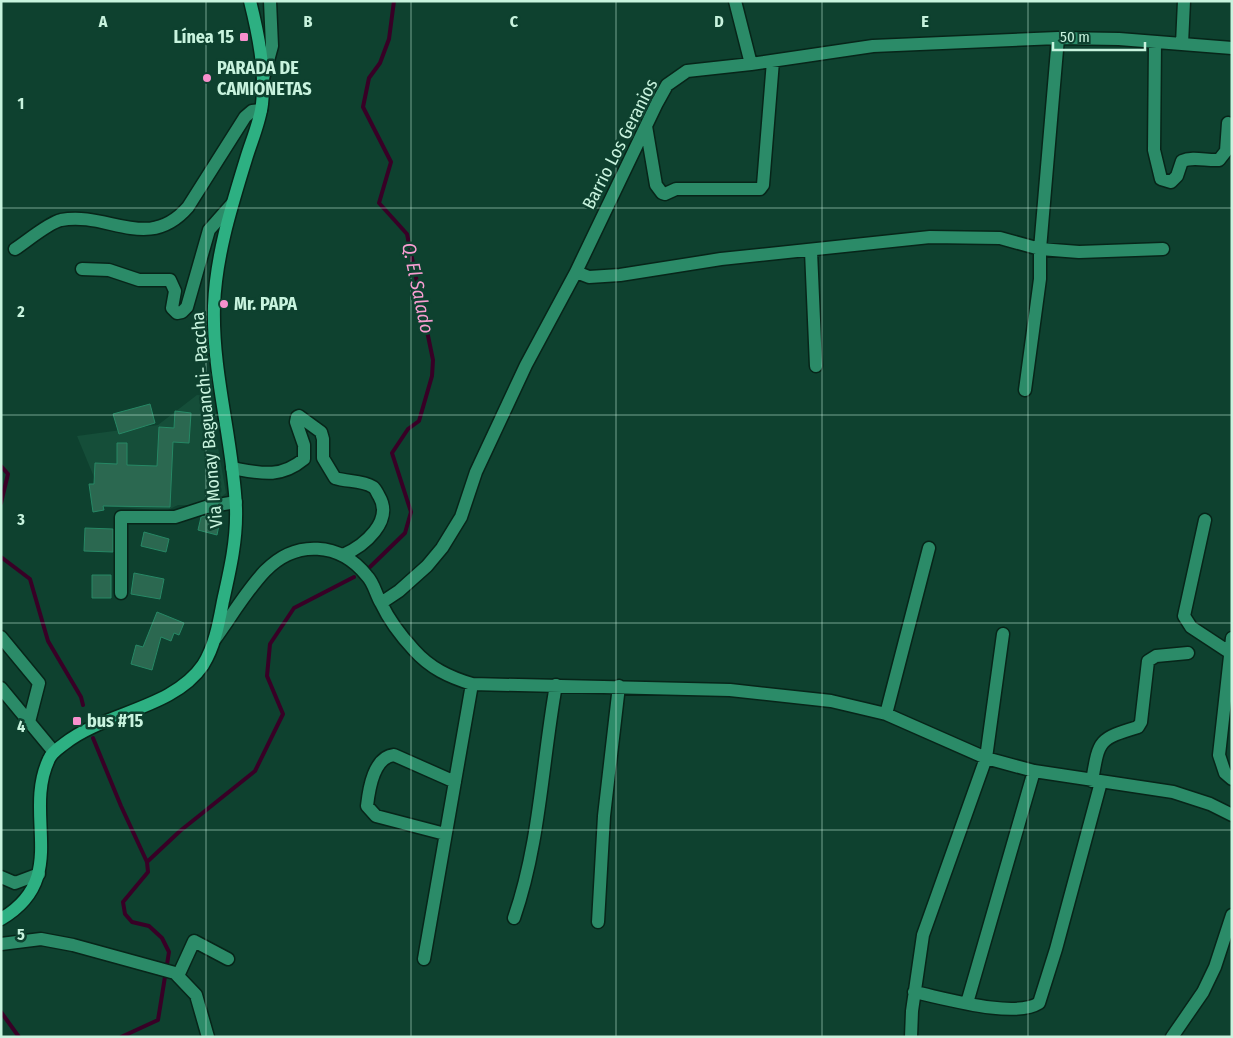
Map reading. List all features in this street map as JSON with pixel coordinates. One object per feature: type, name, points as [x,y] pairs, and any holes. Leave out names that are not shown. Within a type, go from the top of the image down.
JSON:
[{"type":"main road","name":"Via Monay Baguanchi- Paccha","points":[[54,752],[73,737],[157,701],[182,685],[203,664],[215,639],[234,549],[236,502],[216,357],[214,306],[222,238],[261,110],[263,79],[250,1]]},
{"type":"main road","points":[[1,919],[17,908],[32,892],[39,874],[41,798],[44,776],[54,752]]},
{"type":"street","points":[[263,79],[272,46],[270,1]]},
{"type":"street","points":[[736,1],[751,64]]},
{"type":"street","points":[[1182,44],[1184,1]]},
{"type":"street","points":[[1024,390],[1040,280],[1040,249],[1058,38]]},
{"type":"street","name":"Barrio Los Geranios","points":[[381,603],[404,587],[427,566],[442,548],[461,517],[476,472],[517,383],[576,272],[666,85],[681,74],[703,68],[751,64],[873,46],[1058,38],[1156,42],[1232,48]]},
{"type":"street","points":[[1156,42],[1154,150],[1161,179],[1171,182],[1177,176],[1182,161],[1189,158],[1205,162],[1219,160],[1226,151],[1228,123]]},
{"type":"street","points":[[646,126],[656,185],[662,193],[665,194],[676,189],[760,189],[763,186],[773,61]]},
{"type":"street","points":[[15,250],[58,221],[71,219],[144,230],[158,228],[178,219],[188,207],[245,117],[252,110],[261,110]]},
{"type":"street","points":[[82,269],[109,270],[139,280],[170,280],[174,291],[172,308],[178,313],[182,312],[188,307],[209,230],[232,204]]},
{"type":"street","points":[[576,272],[589,277],[620,275],[721,259],[930,237],[1000,238],[1040,249],[1104,253],[1163,249]]},
{"type":"street","points":[[810,251],[816,366]]},
{"type":"street","points":[[232,468],[278,474],[296,465],[304,459],[304,445],[296,422],[297,418],[299,416],[310,422],[321,432],[324,439],[324,458],[328,470],[335,478],[348,482],[365,483],[374,488],[383,502],[382,520],[373,535],[356,550],[344,555]]},
{"type":"street","points":[[121,593],[120,517],[175,517],[206,507],[236,502]]},
{"type":"street","points":[[1205,520],[1184,616],[1191,628],[1229,652]]},
{"type":"street","points":[[215,639],[266,571],[278,561],[305,548],[318,547],[344,555],[369,578],[381,603],[403,636],[424,661],[453,679],[472,684],[530,687],[556,685],[730,690],[831,700],[886,714],[986,758],[1034,771],[1173,792],[1231,813]]},
{"type":"street","points":[[886,714],[929,548]]},
{"type":"street","points":[[911,1037],[914,992],[923,936],[936,892],[986,758],[1003,634]]},
{"type":"street","points":[[1,636],[39,683],[29,722]]},
{"type":"street","points":[[1232,638],[1219,755],[1226,773],[1232,779]]},
{"type":"street","points":[[914,992],[967,1003],[1018,1010],[1032,1007],[1039,1003],[1056,950],[1096,781],[1098,750],[1103,742],[1112,734],[1138,727],[1148,662],[1156,656],[1188,653]]},
{"type":"street","points":[[424,959],[472,684]]},
{"type":"street","points":[[514,918],[526,884],[533,848],[556,685]]},
{"type":"street","points":[[598,922],[604,816],[619,686]]},
{"type":"street","points":[[1,688],[54,752]]},
{"type":"street","points":[[445,834],[376,816],[367,806],[368,796],[380,761],[386,756],[394,755],[455,782]]},
{"type":"street","points":[[967,1003],[1034,771]]},
{"type":"street","points":[[1,877],[15,883],[39,874]]},
{"type":"street","points":[[1172,1037],[1202,992],[1215,967],[1232,915]]},
{"type":"street","points":[[1,944],[41,939],[150,964],[177,974],[196,995],[208,1037]]},
{"type":"street","points":[[177,974],[194,941],[228,960]]},
{"type":"shaded area","points":[[197,395],[209,396],[226,493],[213,505],[178,505],[166,511],[106,506],[104,488],[94,477],[77,436],[158,425]]},
{"type":"building","points":[[150,404],[155,423],[119,434],[113,414]]},
{"type":"building","points":[[175,411],[191,413],[189,443],[173,442],[170,507],[103,506],[104,510],[93,512],[89,484],[94,484],[95,463],[117,464],[117,443],[127,443],[127,465],[157,466],[159,427],[174,428]]},
{"type":"building","points":[[201,517],[220,520],[217,535],[198,530]]},
{"type":"building","points":[[85,528],[113,529],[113,552],[84,551]]},
{"type":"building","points":[[144,532],[169,539],[166,552],[141,546]]},
{"type":"building","points":[[134,573],[164,579],[160,599],[131,594]]},
{"type":"building","points":[[92,575],[111,575],[111,598],[92,598]]},
{"type":"building","points":[[157,612],[184,623],[179,635],[174,633],[171,641],[161,637],[152,670],[131,664],[136,645],[143,647]]},
{"type":"waterway","name":"Q. El Salado","points":[[370,567],[405,533],[411,512],[392,453],[408,429],[419,421],[432,376],[433,360],[407,234],[379,203],[391,162],[363,107],[369,78],[380,63],[389,39],[394,1]]},
{"type":"waterway","points":[[1,466],[8,474],[1,503]]},
{"type":"waterway","points":[[1,557],[30,579],[48,641],[81,697],[83,705]]},
{"type":"waterway","points":[[147,862],[180,831],[255,771],[283,714],[267,676],[270,644],[294,608],[354,577]]},
{"type":"waterway","points":[[93,738],[147,862],[148,872],[123,902],[125,914],[132,922],[149,926],[162,938],[169,952],[158,1020],[121,1037]]},
{"type":"waterway","points":[[1,1012],[19,1037]]},
{"type":"place","name":"Línea 15","points":[[244,37]]},
{"type":"place","name":"PARADA DE CAMIONETAS","points":[[207,78]]},
{"type":"place","name":"Mr. PAPA","points":[[224,304]]},
{"type":"place","name":"bus #15","points":[[77,721]]}]
